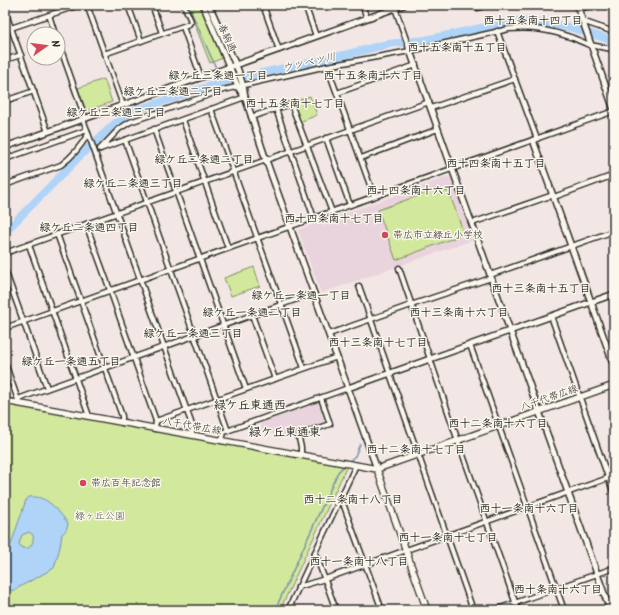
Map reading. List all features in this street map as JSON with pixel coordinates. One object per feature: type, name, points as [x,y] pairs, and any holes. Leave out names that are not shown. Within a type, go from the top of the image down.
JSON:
[{"type":"main road","name":"八千代帯広線","points":[[5,401],[18,401],[122,423],[376,469],[614,385]]},
{"type":"main road","points":[[376,469],[428,610]]},
{"type":"street","points":[[11,28],[79,5]]},
{"type":"street","points":[[87,5],[123,105]]},
{"type":"street","points":[[128,5],[141,41]]},
{"type":"street","points":[[152,5],[162,33]]},
{"type":"street","points":[[104,54],[189,24],[191,21],[184,5]]},
{"type":"street","name":"春駒通","points":[[203,5],[234,69]]},
{"type":"street","name":"春駒通","points":[[210,5],[240,85],[376,469]]},
{"type":"street","points":[[263,5],[279,50]]},
{"type":"street","points":[[305,5],[316,36]]},
{"type":"street","points":[[362,5],[367,18]]},
{"type":"street","points":[[5,147],[201,77],[234,69],[316,36],[394,7],[404,5]]},
{"type":"street","points":[[477,5],[478,8],[487,5]]},
{"type":"street","points":[[5,328],[614,111],[577,7],[591,5]]},
{"type":"street","points":[[394,7],[610,610]]},
{"type":"street","points":[[5,11],[48,132]]},
{"type":"street","points":[[49,16],[53,26]]},
{"type":"street","points":[[583,23],[614,32]]},
{"type":"street","points":[[183,27],[201,77]]},
{"type":"street","points":[[100,149],[119,129],[130,122],[223,90],[327,66],[497,31],[522,27],[540,28],[614,50]]},
{"type":"street","points":[[609,31],[614,28]]},
{"type":"street","points":[[497,31],[515,79],[553,196],[614,366]]},
{"type":"street","points":[[5,60],[21,55]]},
{"type":"street","points":[[66,65],[116,214],[187,410],[192,425],[192,435]]},
{"type":"street","points":[[337,93],[416,65]]},
{"type":"street","points":[[327,66],[374,196]]},
{"type":"street","points":[[5,253],[234,172],[350,129],[515,79]]},
{"type":"street","points":[[5,90],[7,100],[34,91]]},
{"type":"street","points":[[94,151],[244,97]]},
{"type":"street","points":[[251,117],[291,104],[332,212]]},
{"type":"street","points":[[211,109],[304,368]]},
{"type":"street","points":[[276,109],[314,218]]},
{"type":"street","points":[[183,120],[228,248]]},
{"type":"street","points":[[360,158],[438,129]]},
{"type":"street","points":[[154,130],[246,389]]},
{"type":"street","points":[[5,159],[88,134]]},
{"type":"street","points":[[5,185],[61,165],[82,145],[88,134]]},
{"type":"street","points":[[326,138],[350,205]]},
{"type":"street","points":[[125,140],[228,431]]},
{"type":"street","points":[[472,223],[614,176]]},
{"type":"street","points":[[86,224],[156,421],[155,429]]},
{"type":"street","points":[[329,334],[614,231]]},
{"type":"street","points":[[57,234],[122,416],[122,423]]},
{"type":"street","points":[[29,245],[88,416]]},
{"type":"street","points":[[399,268],[429,359],[518,610]]},
{"type":"street","points":[[5,270],[47,388]]},
{"type":"street","points":[[359,286],[417,455],[473,610]]},
{"type":"street","points":[[5,363],[18,401],[47,388],[314,293]]},
{"type":"street","points":[[222,441],[224,432],[614,294]]},
{"type":"street","points":[[252,315],[274,379]]},
{"type":"street","points":[[551,316],[614,494]]},
{"type":"street","points":[[470,345],[564,610]]},
{"type":"street","points":[[156,421],[337,357]]},
{"type":"street","points":[[301,455],[302,447],[298,436],[330,424],[321,398]]},
{"type":"street","points":[[289,609],[356,465]]},
{"type":"street","points":[[298,588],[614,476]]},
{"type":"street","points":[[341,498],[382,610]]},
{"type":"street","points":[[315,554],[336,610]]},
{"type":"street","points":[[495,610],[614,568]]},
{"type":"shaded area","name":"帯広市立緑丘小学校","points":[[450,176],[473,240],[321,293],[298,230]]},
{"type":"shaded area","points":[[318,403],[326,423],[285,437],[261,431],[261,423]]},
{"type":"green space","points":[[187,5],[200,5],[223,58],[210,63]]},
{"type":"green space","points":[[104,79],[112,102],[86,111],[78,88]]},
{"type":"green space","points":[[310,96],[317,115],[300,122],[293,102]]},
{"type":"green space","points":[[437,189],[449,192],[464,234],[396,260],[378,210]]},
{"type":"green space","points":[[254,267],[260,286],[231,296],[224,278]]},
{"type":"green space","name":"緑ヶ丘公園","points":[[5,403],[347,466],[280,610],[5,610]]},
{"type":"water","points":[[29,497],[42,498],[52,504],[68,523],[66,530],[62,534],[54,568],[12,591],[7,586],[5,562],[26,500]],"holes":[[[29,532],[33,535],[31,546],[29,548],[21,547],[19,544],[22,535]]]},
{"type":"waterway","points":[[188,5],[220,77],[224,82]]},
{"type":"waterway","name":"ウツベツ川","points":[[5,232],[83,153],[120,119],[137,110],[207,87],[247,76],[332,58],[388,44],[425,40],[514,21],[537,22],[569,27],[614,41]]},
{"type":"waterway","points":[[348,462],[355,456],[360,444]]},
{"type":"waterway","points":[[275,610],[338,472],[345,465]]},
{"type":"place","name":"帯広市立緑丘小学校","points":[[385,235]]},
{"type":"place","name":"帯広百年記念館","points":[[83,483]]},
{"type":"district","name":"西十五条南十四丁目","points":[[533,21]]},
{"type":"district","name":"西十五条南十五丁目","points":[[457,48]]},
{"type":"district","name":"緑ケ丘三条通一丁目","points":[[218,76]]},
{"type":"district","name":"西十五条南十六丁目","points":[[373,76]]},
{"type":"district","name":"緑ケ丘三条通二丁目","points":[[173,92]]},
{"type":"district","name":"西十五条南十七丁目","points":[[295,104]]},
{"type":"district","name":"緑ケ丘三条通三丁目","points":[[116,113]]},
{"type":"district","name":"緑ケ丘二条通二丁目","points":[[204,160]]},
{"type":"district","name":"西十四条南十五丁目","points":[[496,164]]},
{"type":"district","name":"緑ケ丘二条通三丁目","points":[[133,184]]},
{"type":"district","name":"西十四条南十六丁目","points":[[416,191]]},
{"type":"district","name":"西十四条南十七丁目","points":[[334,219]]},
{"type":"district","name":"緑ケ丘二条通四丁目","points":[[89,228]]},
{"type":"district","name":"西十三条南十五丁目","points":[[541,289]]},
{"type":"district","name":"緑ケ丘一条通一丁目","points":[[301,296]]},
{"type":"district","name":"緑ケ丘一条通二丁目","points":[[252,313]]},
{"type":"district","name":"西十三条南十六丁目","points":[[459,313]]},
{"type":"district","name":"緑ケ丘一条通三丁目","points":[[193,334]]},
{"type":"district","name":"西十三条南十七丁目","points":[[378,343]]},
{"type":"district","name":"緑ケ丘一条通五丁目","points":[[71,362]]},
{"type":"district","name":"緑ケ丘東通西","points":[[250,405]]},
{"type":"district","name":"西十二条南十六丁目","points":[[498,424]]},
{"type":"district","name":"緑ケ丘東通東","points":[[285,432]]},
{"type":"district","name":"西十二条南十七丁目","points":[[416,450]]},
{"type":"district","name":"西十二条南十八丁目","points":[[353,500]]},
{"type":"district","name":"西十一条南十六丁目","points":[[529,509]]},
{"type":"district","name":"西十一条南十七丁目","points":[[448,538]]},
{"type":"district","name":"西十一条南十八丁目","points":[[359,562]]},
{"type":"district","name":"西十条南十六丁目","points":[[558,590]]}]
